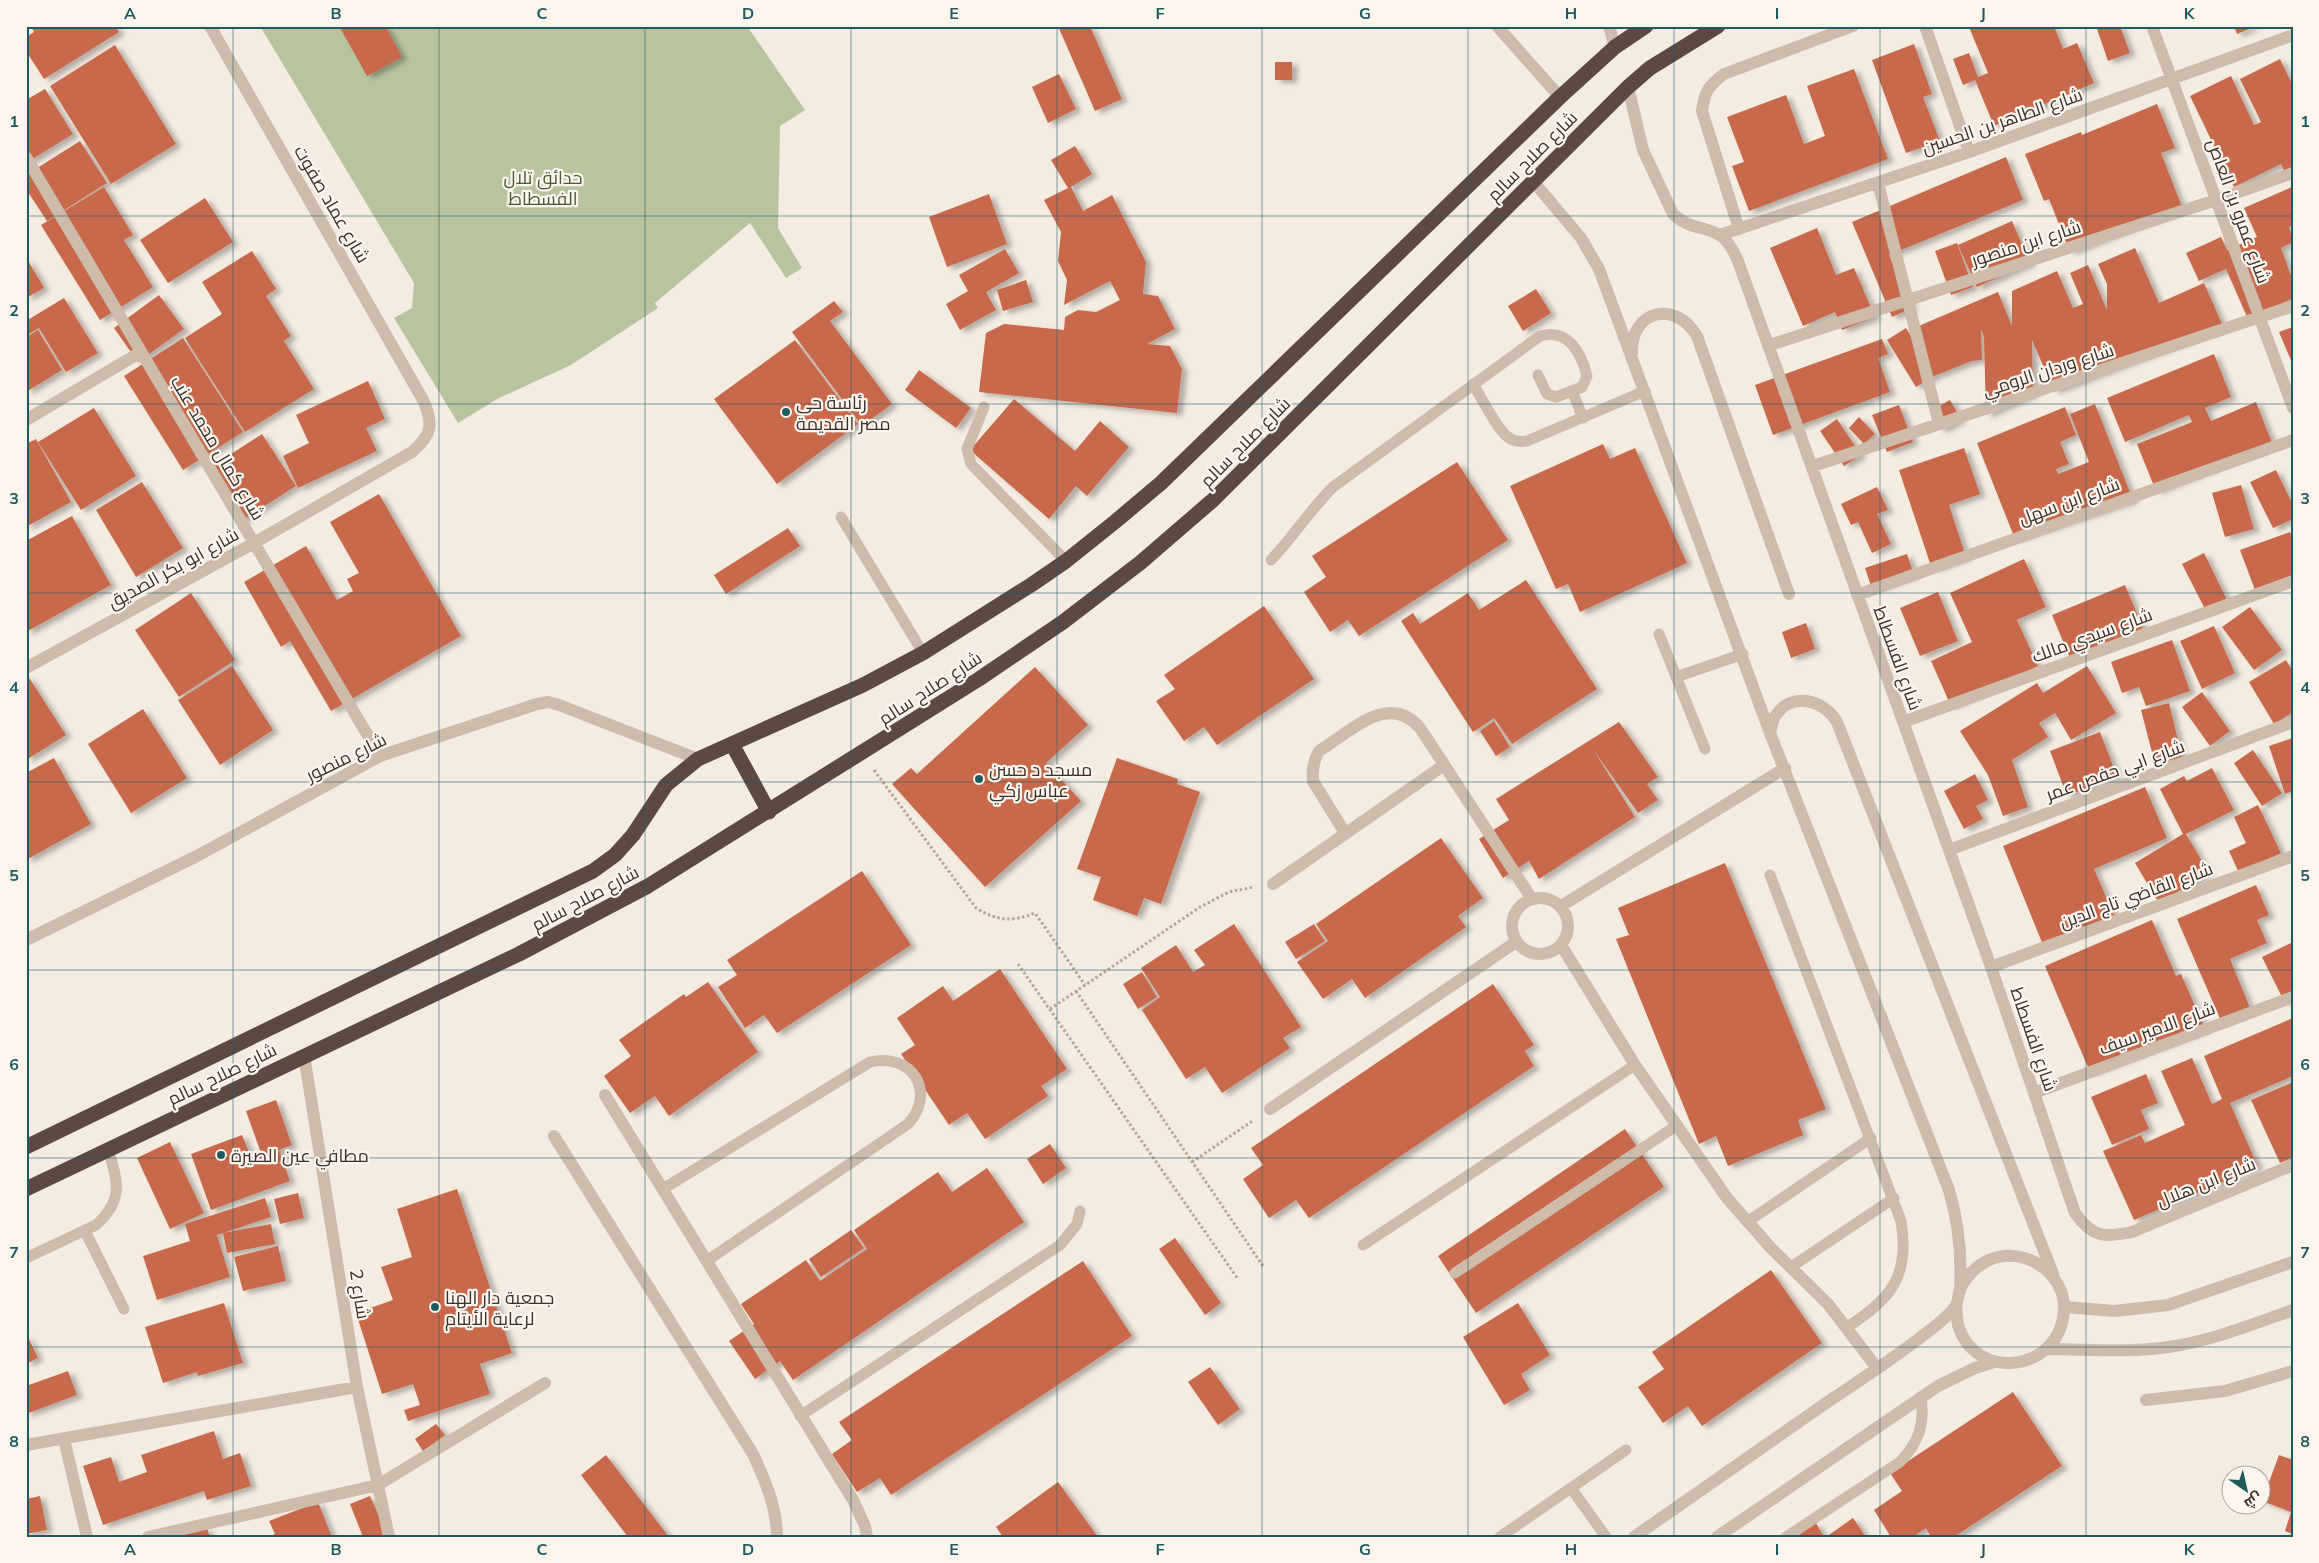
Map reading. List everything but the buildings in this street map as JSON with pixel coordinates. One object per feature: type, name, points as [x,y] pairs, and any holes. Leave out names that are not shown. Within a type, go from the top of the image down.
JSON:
[{"type":"highway","name":"شارع صلاح سالم","points":[[26,1147],[593,871],[615,855],[633,836],[666,785],[698,759],[863,685],[923,653],[1066,561],[1161,483],[1560,97],[1616,47],[1646,26]]},
{"type":"highway","name":"شارع صلاح سالم","points":[[26,1189],[536,945],[648,886],[770,812],[979,679],[1063,622],[1147,557],[1213,500],[1628,87],[1678,50],[1718,26]]},
{"type":"highway","points":[[732,744],[770,812]]},
{"type":"street","name":"شارع عماد صفوت","points":[[210,26],[423,400]]},
{"type":"street","points":[[1497,26],[1560,97]]},
{"type":"street","points":[[1609,26],[1616,47]]},
{"type":"street","points":[[1739,229],[1702,111],[1705,95],[1710,84],[1724,74],[1853,26]]},
{"type":"street","points":[[1924,26],[1969,152]]},
{"type":"street","name":"شارع عمرو بن العاص","points":[[2152,26],[2293,408]]},
{"type":"street","name":"شارع الطاهر بن الحسين","points":[[1720,235],[1969,152],[2293,35]]},
{"type":"street","name":"شارع الفسطاط","points":[[1628,87],[1643,150],[1673,214],[1681,222],[1703,227],[1720,235],[1734,249],[1770,344],[1857,595],[1991,967],[2075,1213],[2084,1226],[2098,1235],[2115,1236],[2132,1232]]},
{"type":"street","name":"شارع كمال محمد عنب","points":[[26,157],[380,756]]},
{"type":"street","name":"شارع ابن منصور","points":[[1770,344],[2216,200],[2293,173]]},
{"type":"street","points":[[1533,181],[1591,253],[1632,357],[1743,654],[1770,733],[1949,1190],[1960,1240],[1960,1291]]},
{"type":"street","points":[[1878,182],[1906,300],[1940,424]]},
{"type":"street","name":"شارع وردان الرومي","points":[[1813,466],[2293,306]]},
{"type":"street","points":[[1632,357],[1635,332],[1643,322],[1654,315],[1674,315],[1691,325],[1698,336],[1789,594]]},
{"type":"street","points":[[26,420],[141,352]]},
{"type":"street","name":"شارع ابو بكر الصديق","points":[[26,668],[254,543],[412,452],[424,442],[431,427],[429,412],[423,400]]},
{"type":"street","name":"شارع ابن سهل","points":[[1857,595],[2293,440]]},
{"type":"street","name":"شارع سيدي مالك","points":[[1903,722],[2293,581]]},
{"type":"street","points":[[1717,1537],[1920,1397],[1956,1376],[1994,1362],[2022,1362],[2047,1349],[2060,1330],[2064,1307],[2062,1293],[2021,1196],[1837,722],[1826,708],[1816,702],[1804,700],[1793,702],[1782,708],[1774,716],[1770,733]]},
{"type":"street","name":"شارع منصور","points":[[26,940],[197,856],[380,756],[537,704],[548,702],[624,728],[698,759]]},
{"type":"street","points":[[1345,833],[1314,781],[1313,766],[1319,751],[1373,716],[1393,712],[1413,720],[1532,899]]},
{"type":"street","name":"شارع ابي حفص عمر","points":[[1949,850],[2293,722]]},
{"type":"street","points":[[1272,884],[1444,765]]},
{"type":"street","points":[[1561,906],[1785,768]]},
{"type":"street","name":"شارع القاضي تاج الدين","points":[[1991,967],[2293,856]]},
{"type":"street","points":[[1542,897],[1553,900],[1561,906],[1567,915],[1569,925],[1567,936],[1562,945],[1554,952],[1543,955],[1532,954],[1516,942],[1512,932],[1512,921],[1515,912],[1522,903],[1542,897]]},
{"type":"street","points":[[1270,1109],[1516,942]]},
{"type":"street","points":[[1562,945],[1635,1064],[1727,1198],[1747,1222],[1828,1304],[1877,1368]]},
{"type":"street","name":"شارع الامير سيف","points":[[2034,1093],[2293,997]]},
{"type":"street","name":"شارع 2","points":[[304,1055],[358,1387],[389,1537]]},
{"type":"street","points":[[605,1095],[708,1260],[800,1416],[853,1500],[867,1537]]},
{"type":"street","points":[[554,1136],[753,1454],[764,1477],[772,1502],[776,1537]]},
{"type":"street","name":"شارع ابن هلال","points":[[2132,1232],[2293,1165]]},
{"type":"street","points":[[1994,1362],[1978,1353],[1966,1341],[1958,1324],[1956,1306],[1960,1291],[1967,1278],[1977,1267],[1990,1260],[2004,1256],[2019,1256],[2046,1268],[2056,1280]]},
{"type":"street","points":[[2064,1307],[2115,1311],[2168,1305],[2293,1262]]},
{"type":"street","points":[[1634,1537],[1913,1343],[1956,1306]]},
{"type":"street","points":[[2047,1349],[2118,1350],[2169,1347],[2205,1339],[2293,1310]]},
{"type":"street","points":[[2146,1400],[2224,1392],[2293,1371]]},
{"type":"street","points":[[148,1537],[378,1485],[545,1383]]},
{"type":"street","points":[[26,1445],[358,1387]]},
{"type":"street","points":[[64,1439],[87,1537]]},
{"type":"lane","points":[[1271,560],[1333,486],[1540,336],[1548,333],[1565,337],[1572,343],[1586,372],[1585,385],[1556,397],[1551,396],[1544,390],[1538,375]]},
{"type":"lane","points":[[1473,384],[1505,435],[1514,441],[1527,441],[1644,391]]},
{"type":"lane","points":[[1572,391],[1583,418]]},
{"type":"lane","points":[[984,407],[967,449],[971,464],[1066,561]]},
{"type":"lane","points":[[841,517],[923,653]]},
{"type":"lane","points":[[1659,634],[1705,749]]},
{"type":"lane","points":[[1676,677],[1743,654]]},
{"type":"lane","points":[[1770,874],[1894,1198],[1903,1236],[1904,1252],[1900,1271],[1892,1289],[1880,1304],[1847,1327]]},
{"type":"lane","points":[[663,1188],[870,1062],[882,1059],[893,1060],[904,1065],[912,1072],[918,1082],[920,1105],[915,1116],[908,1124],[708,1260]]},
{"type":"lane","points":[[1363,1245],[1635,1064]]},
{"type":"lane","points":[[1455,1273],[1676,1126]]},
{"type":"lane","points":[[1747,1222],[1871,1138]]},
{"type":"lane","points":[[26,1258],[85,1231],[105,1217],[116,1196],[115,1172],[108,1150]]},
{"type":"lane","points":[[1791,1267],[1894,1198]]},
{"type":"lane","points":[[800,1416],[1060,1245],[1076,1224],[1080,1211]]},
{"type":"lane","points":[[85,1231],[124,1309]]},
{"type":"lane","points":[[1786,1537],[1900,1462],[1914,1446],[1922,1425],[1920,1397]]},
{"type":"lane","points":[[1500,1537],[1626,1450]]},
{"type":"lane","points":[[1571,1488],[1606,1537]]},
{"type":"path","points":[[862,753],[976,908],[1000,919],[1017,920],[1035,913],[1085,985]]},
{"type":"path","points":[[1050,1009],[1214,899],[1240,889],[1272,884]]},
{"type":"path","points":[[1018,964],[1238,1279]]},
{"type":"path","points":[[1076,991],[1263,1266]]},
{"type":"path","points":[[1192,1162],[1270,1109]]},
{"type":"green space","name":"حدائق تلال الفسطاط","points":[[260,26],[747,26],[805,110],[780,126],[778,228],[802,268],[786,278],[750,223],[655,303],[658,308],[571,365],[499,398],[458,423],[394,318],[412,308],[414,283]]},
{"type":"place","name":"رئاسة حى مصر القديمة","points":[[786,412]]},
{"type":"place","name":"مسجد د حسن عباس زكي","points":[[979,779]]},
{"type":"place","name":"مطافي عين الصيرة","points":[[221,1155]]},
{"type":"place","name":"جمعية دار الهنا لرعاية الأيتام","points":[[435,1307]]}]
